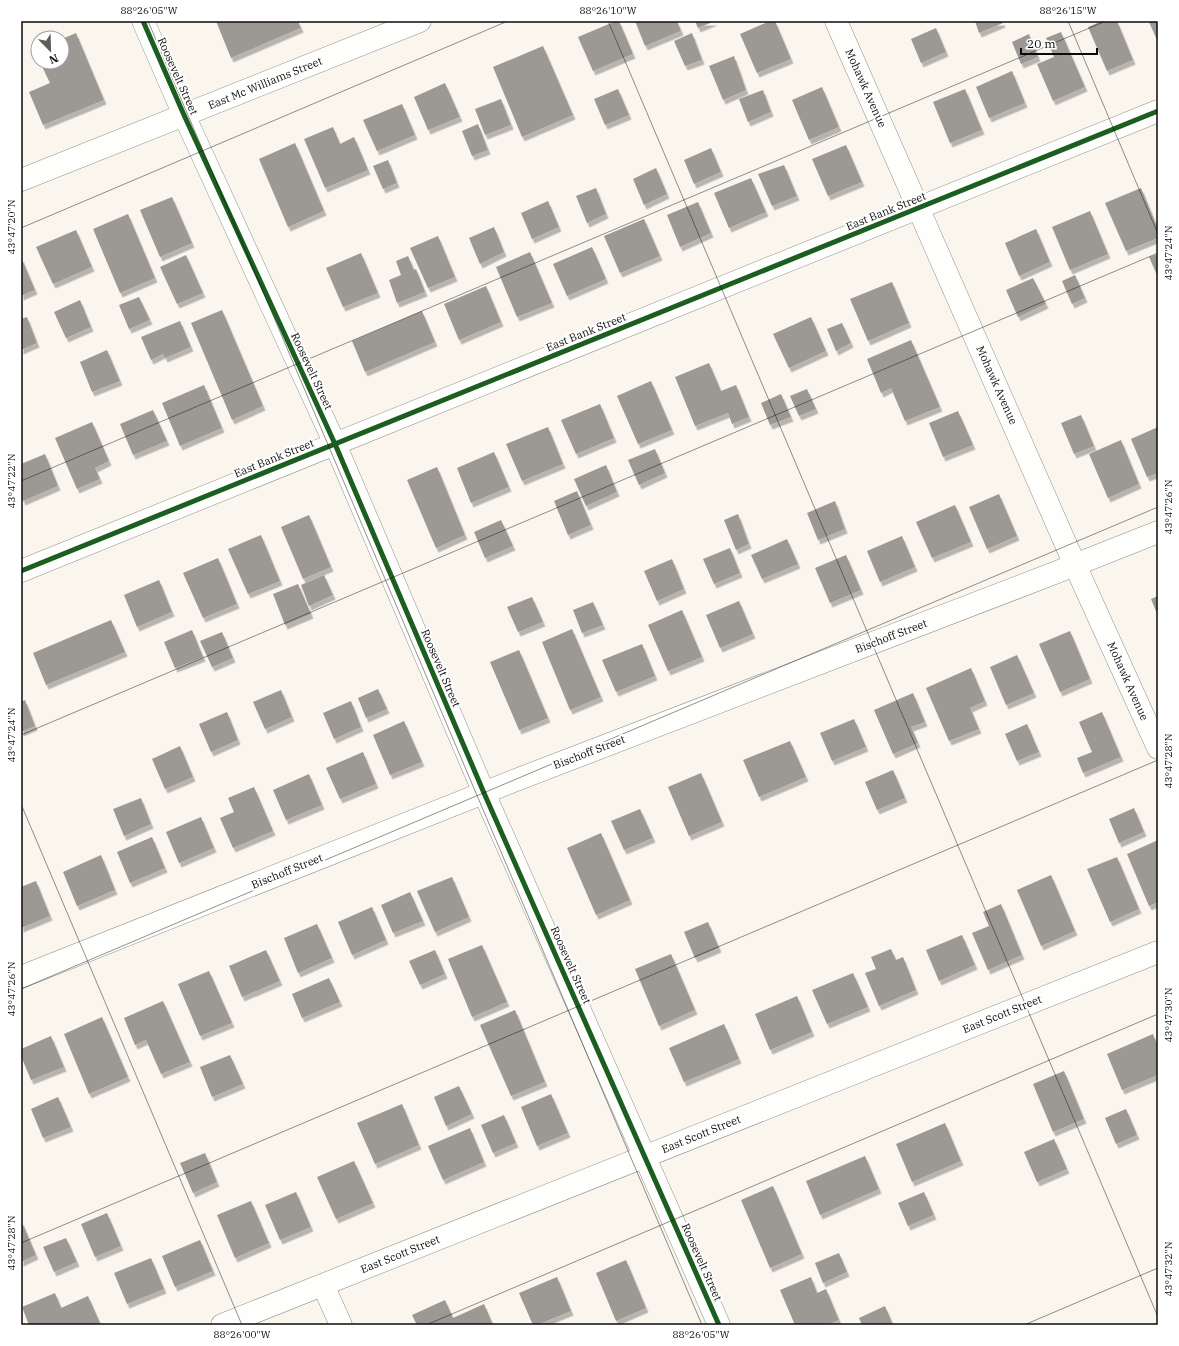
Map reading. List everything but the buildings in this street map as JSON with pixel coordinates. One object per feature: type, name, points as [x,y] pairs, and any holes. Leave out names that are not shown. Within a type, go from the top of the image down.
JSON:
[{"type":"street","name":"Roosevelt Street","points":[[143,21],[184,115],[335,444],[484,792],[720,1325]]},
{"type":"street","name":"East Mc Williams Street","points":[[21,180],[420,21]]},
{"type":"street","name":"Mohawk Avenue","points":[[836,21],[1057,520],[1075,565],[1158,748]]},
{"type":"street","name":"East Bank Street","points":[[21,571],[919,209],[1158,111]]},
{"type":"street","name":"Bischoff Street","points":[[21,977],[484,792],[1158,532]]},
{"type":"street","name":"East Scott Street","points":[[222,1325],[1158,952]]},
{"type":"street","points":[[323,1285],[341,1325]]},
{"type":"cycle path","points":[[143,21],[184,115],[335,444],[484,793],[719,1325]]},
{"type":"cycle path","points":[[21,571],[1158,111]]}]
